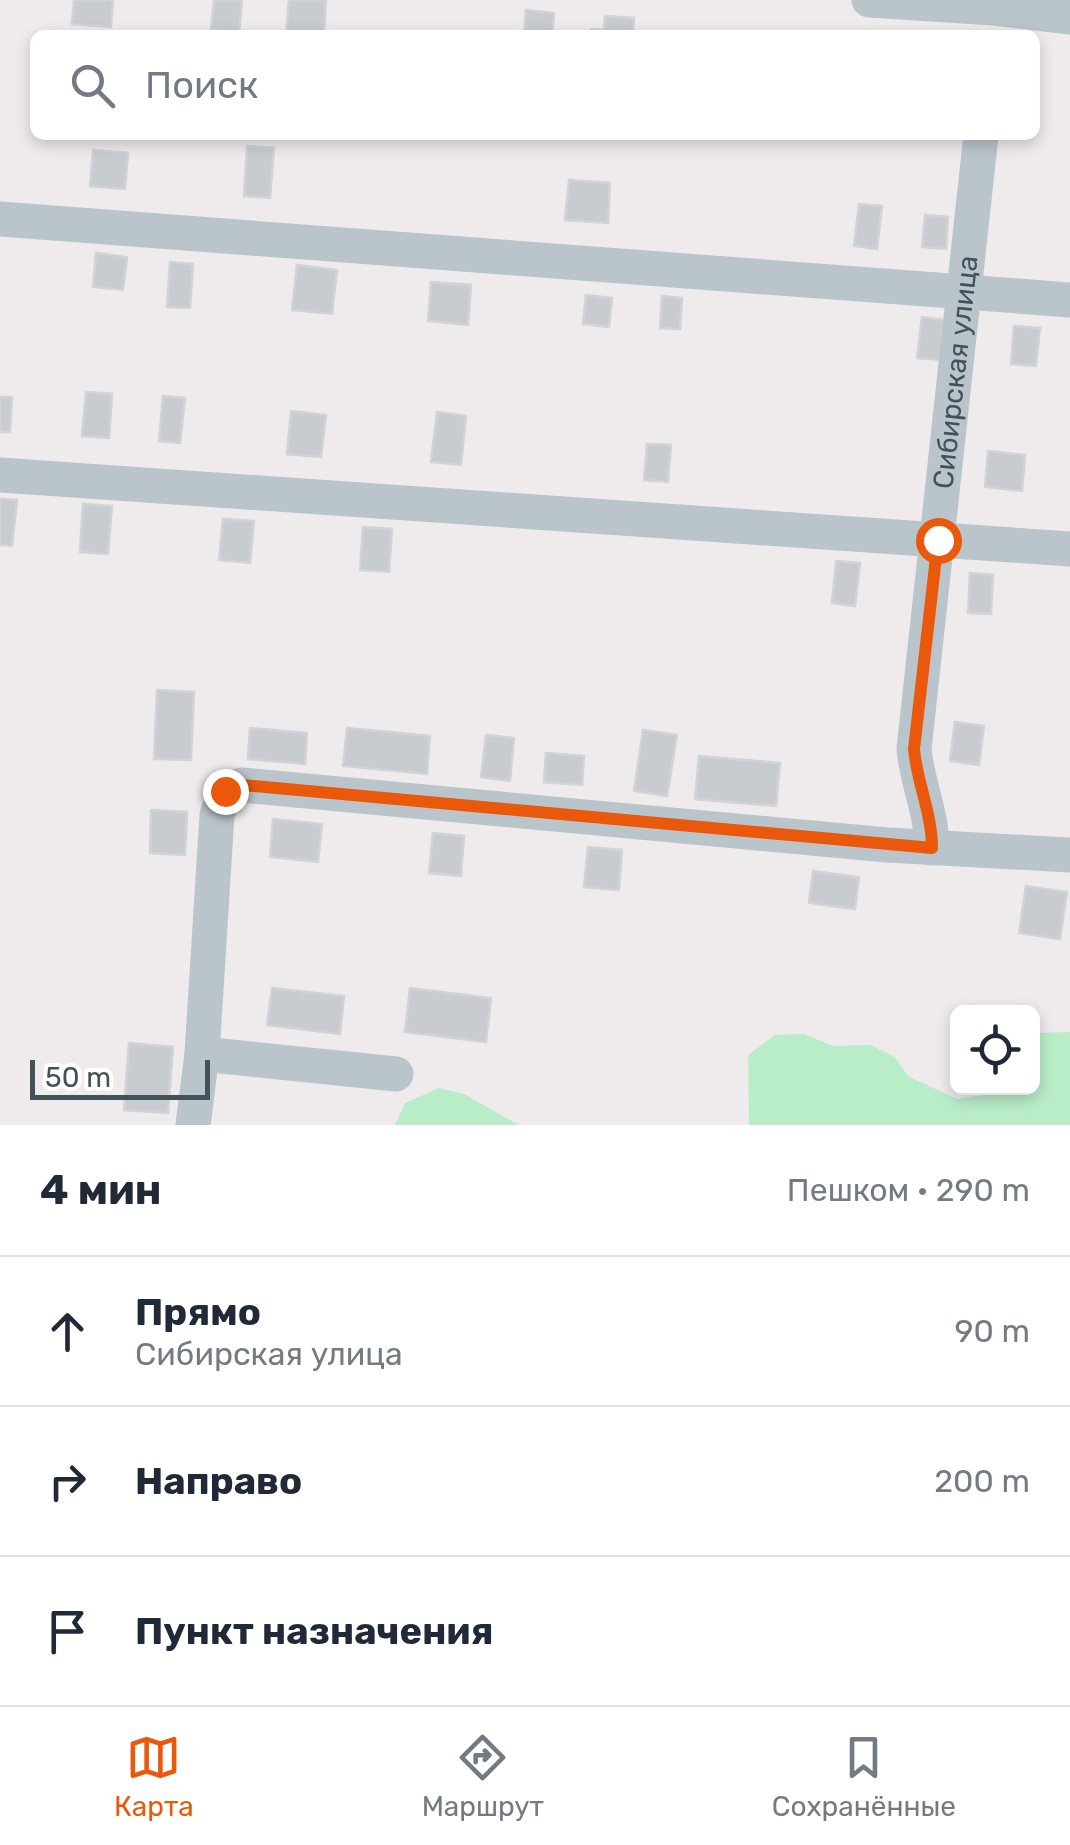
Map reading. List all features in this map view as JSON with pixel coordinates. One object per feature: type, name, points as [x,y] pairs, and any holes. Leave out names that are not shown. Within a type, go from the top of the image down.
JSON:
[{"type":"street","points":[[869,0],[993,14],[1070,17]]},
{"type":"street","name":"Сибирская улица","points":[[932,848],[932,823],[916,774],[914,749],[981,140]]},
{"type":"street","points":[[0,219],[1070,300]]},
{"type":"street","points":[[0,475],[1070,549]]},
{"type":"street","points":[[193,1125],[202,1054],[217,815],[225,791],[242,785],[932,848],[1070,855]]},
{"type":"street","points":[[202,1054],[396,1074]]},
{"type":"green space","points":[[1070,1032],[1070,1125],[749,1125],[748,1055],[775,1035],[804,1034],[833,1046],[871,1045],[895,1057],[908,1076],[957,1099],[1040,1095],[1040,1033]]},
{"type":"green space","points":[[439,1088],[464,1094],[519,1125],[395,1125],[405,1103]]},
{"type":"building","points":[[74,0],[113,0],[111,27],[72,24]]},
{"type":"building","points":[[214,0],[242,0],[239,30],[211,29]]},
{"type":"building","points":[[289,0],[326,0],[324,30],[286,30]]},
{"type":"building","points":[[526,10],[554,13],[552,30],[524,30]]},
{"type":"building","points":[[605,16],[634,18],[633,30],[604,30]]},
{"type":"building","points":[[247,146],[274,148],[270,198],[244,196]]},
{"type":"building","points":[[93,150],[128,153],[125,189],[90,186]]},
{"type":"building","points":[[569,180],[610,183],[608,223],[565,220]]},
{"type":"building","points":[[859,204],[882,206],[877,249],[854,246]]},
{"type":"building","points":[[925,215],[948,217],[946,249],[922,247]]},
{"type":"building","points":[[96,253],[127,257],[123,290],[93,287]]},
{"type":"building","points":[[170,262],[193,264],[190,308],[167,307]]},
{"type":"building","points":[[297,265],[337,270],[332,314],[292,310]]},
{"type":"building","points":[[431,282],[471,285],[468,325],[428,321]]},
{"type":"building","points":[[586,295],[612,298],[609,327],[583,324]]},
{"type":"building","points":[[662,296],[682,298],[680,329],[660,328]]},
{"type":"building","points":[[922,317],[944,320],[940,360],[917,358]]},
{"type":"building","points":[[1014,326],[1040,328],[1036,366],[1011,364]]},
{"type":"building","points":[[86,392],[112,394],[109,438],[82,436]]},
{"type":"building","points":[[163,396],[185,398],[180,443],[159,441]]},
{"type":"building","points":[[0,397],[12,397],[10,432],[0,432]]},
{"type":"building","points":[[291,411],[326,415],[321,457],[287,454]]},
{"type":"building","points":[[437,412],[466,416],[461,465],[431,462]]},
{"type":"building","points":[[647,444],[671,445],[668,482],[644,480]]},
{"type":"building","points":[[988,451],[1025,455],[1022,491],[985,487]]},
{"type":"building","points":[[0,499],[17,500],[12,546],[0,545]]},
{"type":"building","points":[[83,504],[112,506],[108,554],[80,552]]},
{"type":"building","points":[[223,519],[254,521],[250,563],[219,560]]},
{"type":"building","points":[[363,527],[392,529],[389,572],[360,570]]},
{"type":"building","points":[[836,561],[860,563],[855,606],[832,603]]},
{"type":"building","points":[[970,573],[993,575],[991,614],[968,613]]},
{"type":"building","points":[[157,690],[194,692],[191,760],[154,759]]},
{"type":"building","points":[[955,722],[984,726],[979,765],[950,761]]},
{"type":"building","points":[[250,728],[307,733],[305,764],[248,759]]},
{"type":"building","points":[[347,728],[430,736],[427,774],[343,766]]},
{"type":"building","points":[[643,730],[677,735],[667,796],[634,791]]},
{"type":"building","points":[[486,735],[514,738],[510,781],[481,777]]},
{"type":"building","points":[[546,753],[584,756],[582,785],[544,782]]},
{"type":"building","points":[[699,756],[780,763],[776,806],[695,799]]},
{"type":"building","points":[[151,810],[187,812],[185,855],[150,853]]},
{"type":"building","points":[[273,819],[322,824],[318,862],[270,857]]},
{"type":"building","points":[[433,833],[464,836],[461,876],[429,873]]},
{"type":"building","points":[[588,847],[622,850],[619,890],[584,887]]},
{"type":"building","points":[[813,871],[859,877],[855,909],[809,903]]},
{"type":"building","points":[[1026,886],[1067,892],[1060,939],[1019,933]]},
{"type":"building","points":[[272,988],[344,996],[340,1034],[267,1025]]},
{"type":"building","points":[[410,988],[491,998],[486,1042],[405,1032]]},
{"type":"building","points":[[129,1043],[173,1047],[168,1113],[124,1110]]},
{"type":"route","points":[[225,791],[242,785],[932,848],[932,823],[916,774],[914,749],[938,540]]}]
